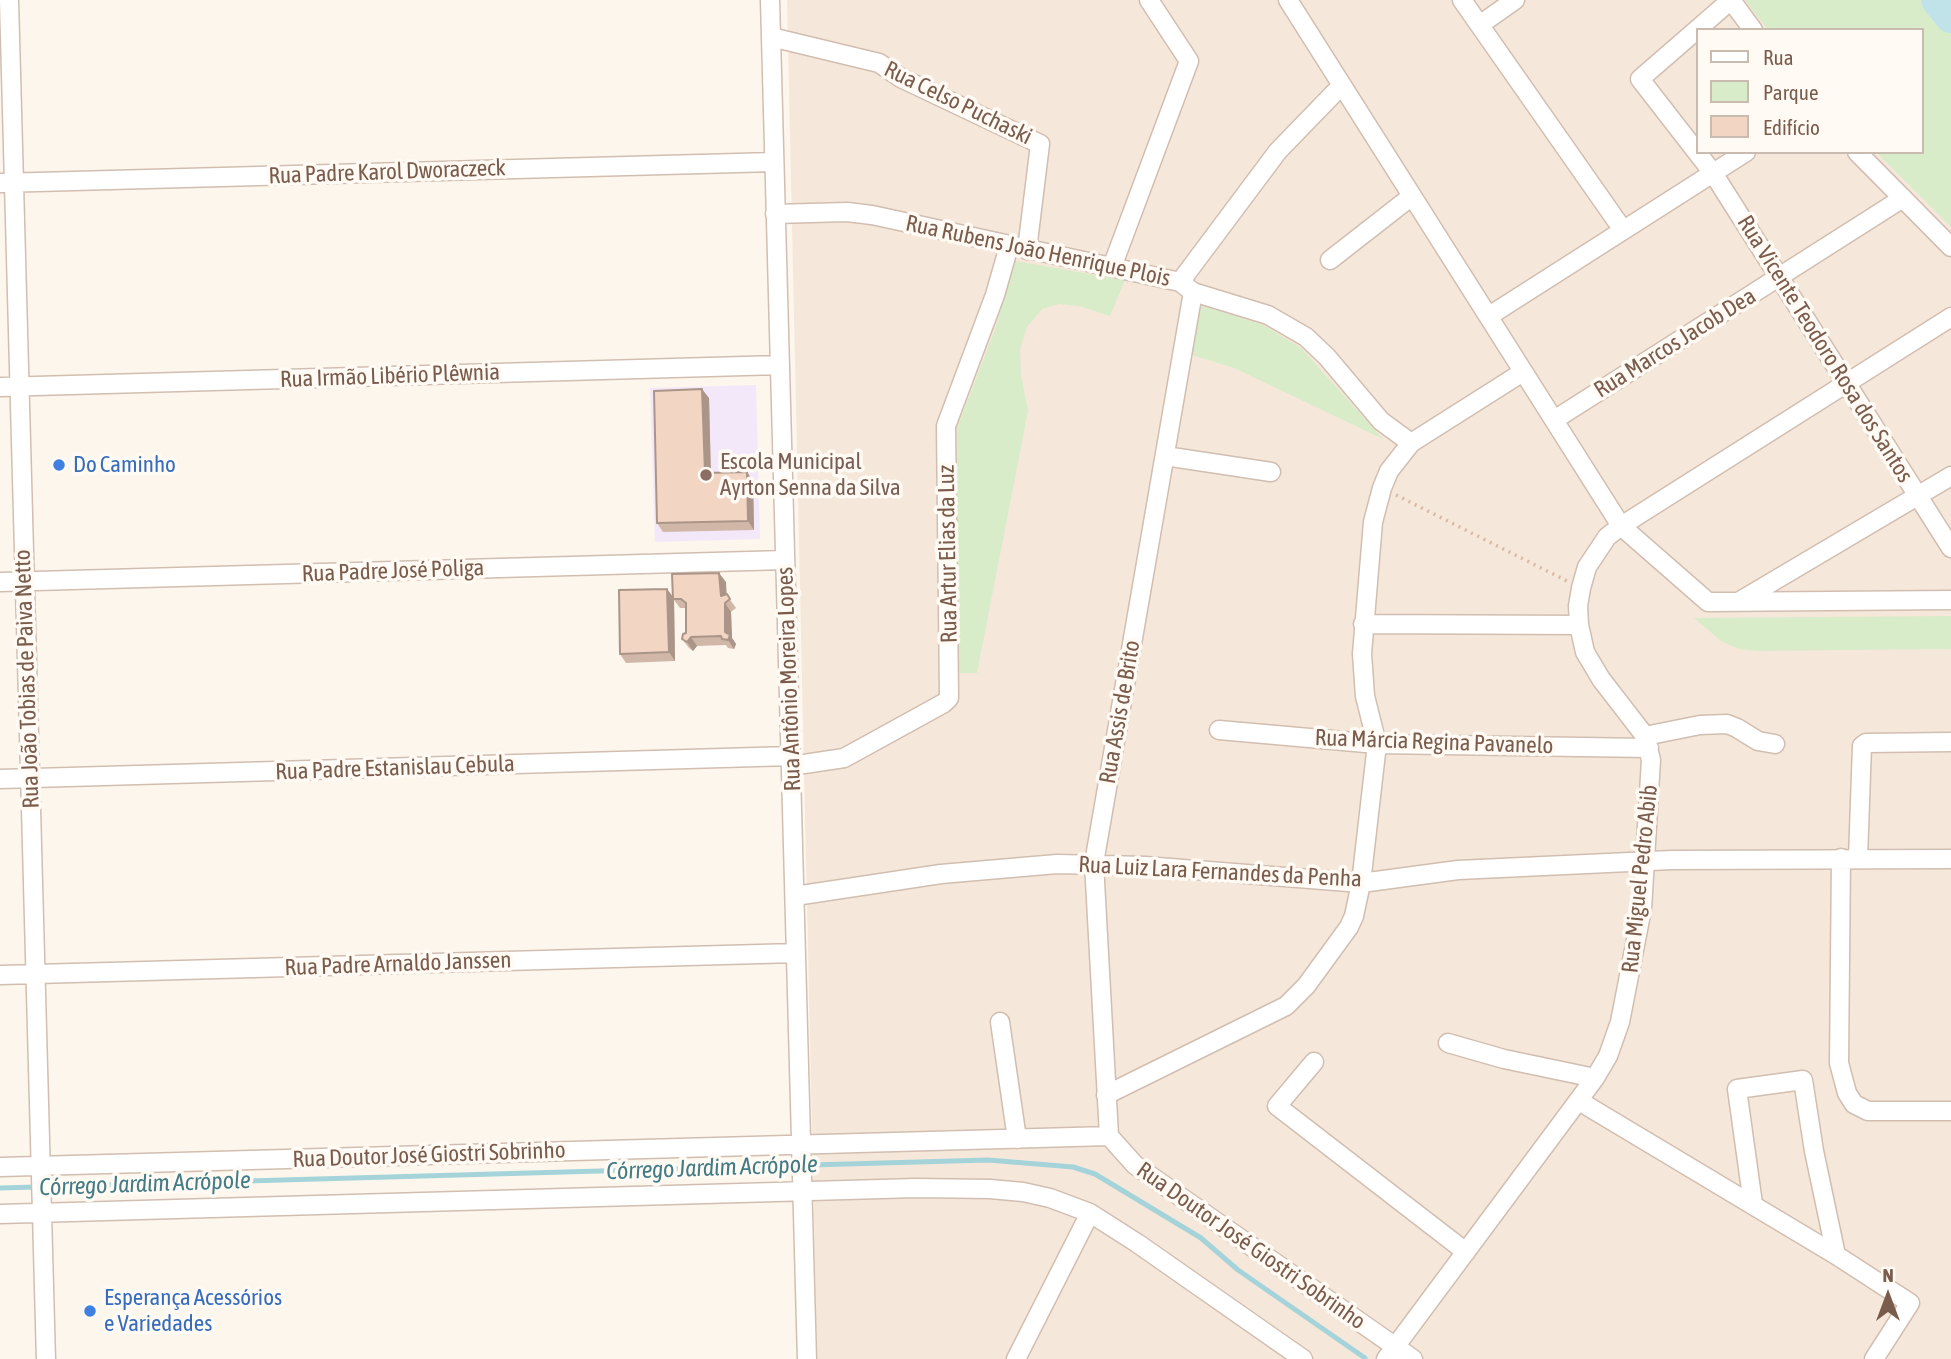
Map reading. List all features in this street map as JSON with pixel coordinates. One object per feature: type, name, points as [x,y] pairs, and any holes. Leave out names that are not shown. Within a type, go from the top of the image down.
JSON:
[{"type":"street","name":"Rua João Tobias de Paiva Netto","points":[[9,0],[7,183],[19,386],[46,1359]]},
{"type":"street","name":"Rua Antônio Moreira Lopes","points":[[770,0],[807,1359]]},
{"type":"street","points":[[1112,267],[1189,61],[1149,0]]},
{"type":"street","points":[[1288,0],[1621,526],[1708,602],[1951,600]]},
{"type":"street","points":[[1462,0],[1623,230]]},
{"type":"street","points":[[1481,24],[1515,0]]},
{"type":"street","points":[[1731,0],[1752,28]]},
{"type":"street","name":"Rua Vicente Teodoro Rosa dos Santos","points":[[1699,28],[1731,0]]},
{"type":"street","name":"Rua Vicente Teodoro Rosa dos Santos","points":[[1696,30],[1640,79],[1696,151]]},
{"type":"street","name":"Rua Celso Puchaski","points":[[771,37],[879,63],[901,78],[1040,144],[1027,250]]},
{"type":"street","name":"Rua Assis de Brito","points":[[1109,1136],[1094,863],[1165,456],[1187,287],[1278,152],[1342,85]]},
{"type":"street","name":"Rua Vicente Teodoro Rosa dos Santos","points":[[1698,154],[1780,277],[1951,548]]},
{"type":"street","points":[[1489,316],[1743,154]]},
{"type":"street","points":[[1859,154],[1951,247]]},
{"type":"street","name":"Rua Padre Karol Dworaczeck","points":[[7,183],[774,162]]},
{"type":"street","points":[[1330,260],[1412,196]]},
{"type":"street","name":"Rua Marcos Jacob Dea","points":[[1554,420],[1903,198]]},
{"type":"street","name":"Rua Rubens João Henrique Plois","points":[[775,214],[859,213],[1112,267],[1187,287],[1268,316],[1306,337],[1328,357],[1381,421],[1411,443]]},
{"type":"street","name":"Rua Artur Elias da Luz","points":[[791,761],[844,758],[949,698],[946,426],[995,295],[1009,246]]},
{"type":"street","points":[[1647,742],[1592,667],[1581,639],[1581,588],[1587,567],[1597,550],[1607,537],[1621,526],[1951,317]]},
{"type":"street","name":"Rua Irmão Libério Plêwnia","points":[[0,387],[780,365]]},
{"type":"street","points":[[1106,1095],[1274,1013],[1296,998],[1349,927],[1361,883],[1377,744],[1362,675],[1363,624],[1373,522],[1381,488],[1389,471],[1411,443],[1523,372]]},
{"type":"street","points":[[1165,456],[1271,472]]},
{"type":"street","points":[[1740,601],[1951,476]]},
{"type":"street","name":"Rua Padre José Poliga","points":[[0,582],[785,560]]},
{"type":"street","points":[[1363,624],[1579,625]]},
{"type":"street","name":"Rua Márcia Regina Pavanelo","points":[[1219,730],[1377,744],[1647,742],[1700,725],[1727,724],[1758,741],[1775,744]]},
{"type":"street","name":"Rua Miguel Pedro Abib","points":[[1391,1353],[1580,1101],[1615,1040],[1626,999],[1642,909],[1651,776],[1647,742]]},
{"type":"street","points":[[1951,742],[1866,743],[1860,751],[1849,858],[1839,1063],[1847,1093],[1854,1104],[1868,1111],[1951,1111]]},
{"type":"street","name":"Rua Padre Estanislau Cebula","points":[[0,779],[791,761]]},
{"type":"street","name":"Rua Luiz Lara Fernandes da Penha","points":[[795,896],[972,870],[1028,865],[1094,863],[1361,883],[1458,870],[1672,860],[1951,859]]},
{"type":"street","name":"Rua Padre Arnaldo Janssen","points":[[0,975],[796,953]]},
{"type":"street","points":[[1000,1021],[1017,1139]]},
{"type":"street","points":[[1448,1043],[1504,1059],[1595,1079]]},
{"type":"street","points":[[1314,1062],[1277,1106],[1466,1252]]},
{"type":"street","points":[[1753,1204],[1737,1089],[1803,1080],[1816,1163],[1836,1255]]},
{"type":"street","points":[[1580,1101],[1753,1204],[1910,1303],[1874,1359]]},
{"type":"street","name":"Rua Doutor José Giostri Sobrinho","points":[[0,1167],[1109,1136],[1135,1165],[1391,1353],[1413,1359]]},
{"type":"street","name":"Rua Doutor José Giostri Sobrinho","points":[[0,1214],[916,1188],[989,1189],[1050,1198],[1090,1213],[1303,1359]]},
{"type":"street","points":[[1016,1359],[1090,1213]]},
{"type":"path","points":[[1381,488],[1581,588]]},
{"type":"shaded area","points":[[787,0],[1943,0],[1951,9],[1951,1359],[817,1359]]},
{"type":"shaded area","name":"Escola Municipal Ayrton Senna da Silva","points":[[756,385],[760,539],[655,542],[650,388]]},
{"type":"green space","points":[[1745,0],[1951,0],[1951,227],[1878,154],[1923,154],[1923,28],[1766,28]]},
{"type":"green space","points":[[1015,261],[1125,280],[1110,316],[1079,306],[1059,304],[1042,309],[1027,327],[1020,349],[1021,375],[1028,411],[977,673],[958,673],[957,428],[994,332]]},
{"type":"green space","points":[[1200,305],[1263,325],[1301,348],[1383,439],[1234,368],[1192,355]]},
{"type":"green space","points":[[1951,616],[1951,649],[1758,651],[1739,649],[1721,641],[1694,618]]},
{"type":"building","points":[[702,389],[705,473],[747,472],[748,521],[657,523],[654,391]]},
{"type":"building","points":[[719,573],[721,596],[727,594],[730,599],[725,603],[725,632],[730,635],[728,640],[722,639],[721,636],[691,637],[687,642],[682,639],[686,633],[686,603],[681,599],[673,599],[672,574]]},
{"type":"building","points":[[667,589],[669,652],[620,654],[619,590]]},
{"type":"waterway","points":[[1937,0],[1951,17]]},
{"type":"waterway","name":"Córrego Jardim Acrópole","points":[[0,1188],[988,1160],[1073,1167],[1095,1174],[1201,1238],[1238,1270],[1365,1358]]},
{"type":"place","name":"Do Caminho","points":[[59,465]]},
{"type":"place","name":"Escola Municipal Ayrton Senna da Silva","points":[[706,475]]},
{"type":"place","name":"Esperança Acessórios e Variedades","points":[[90,1311]]}]
